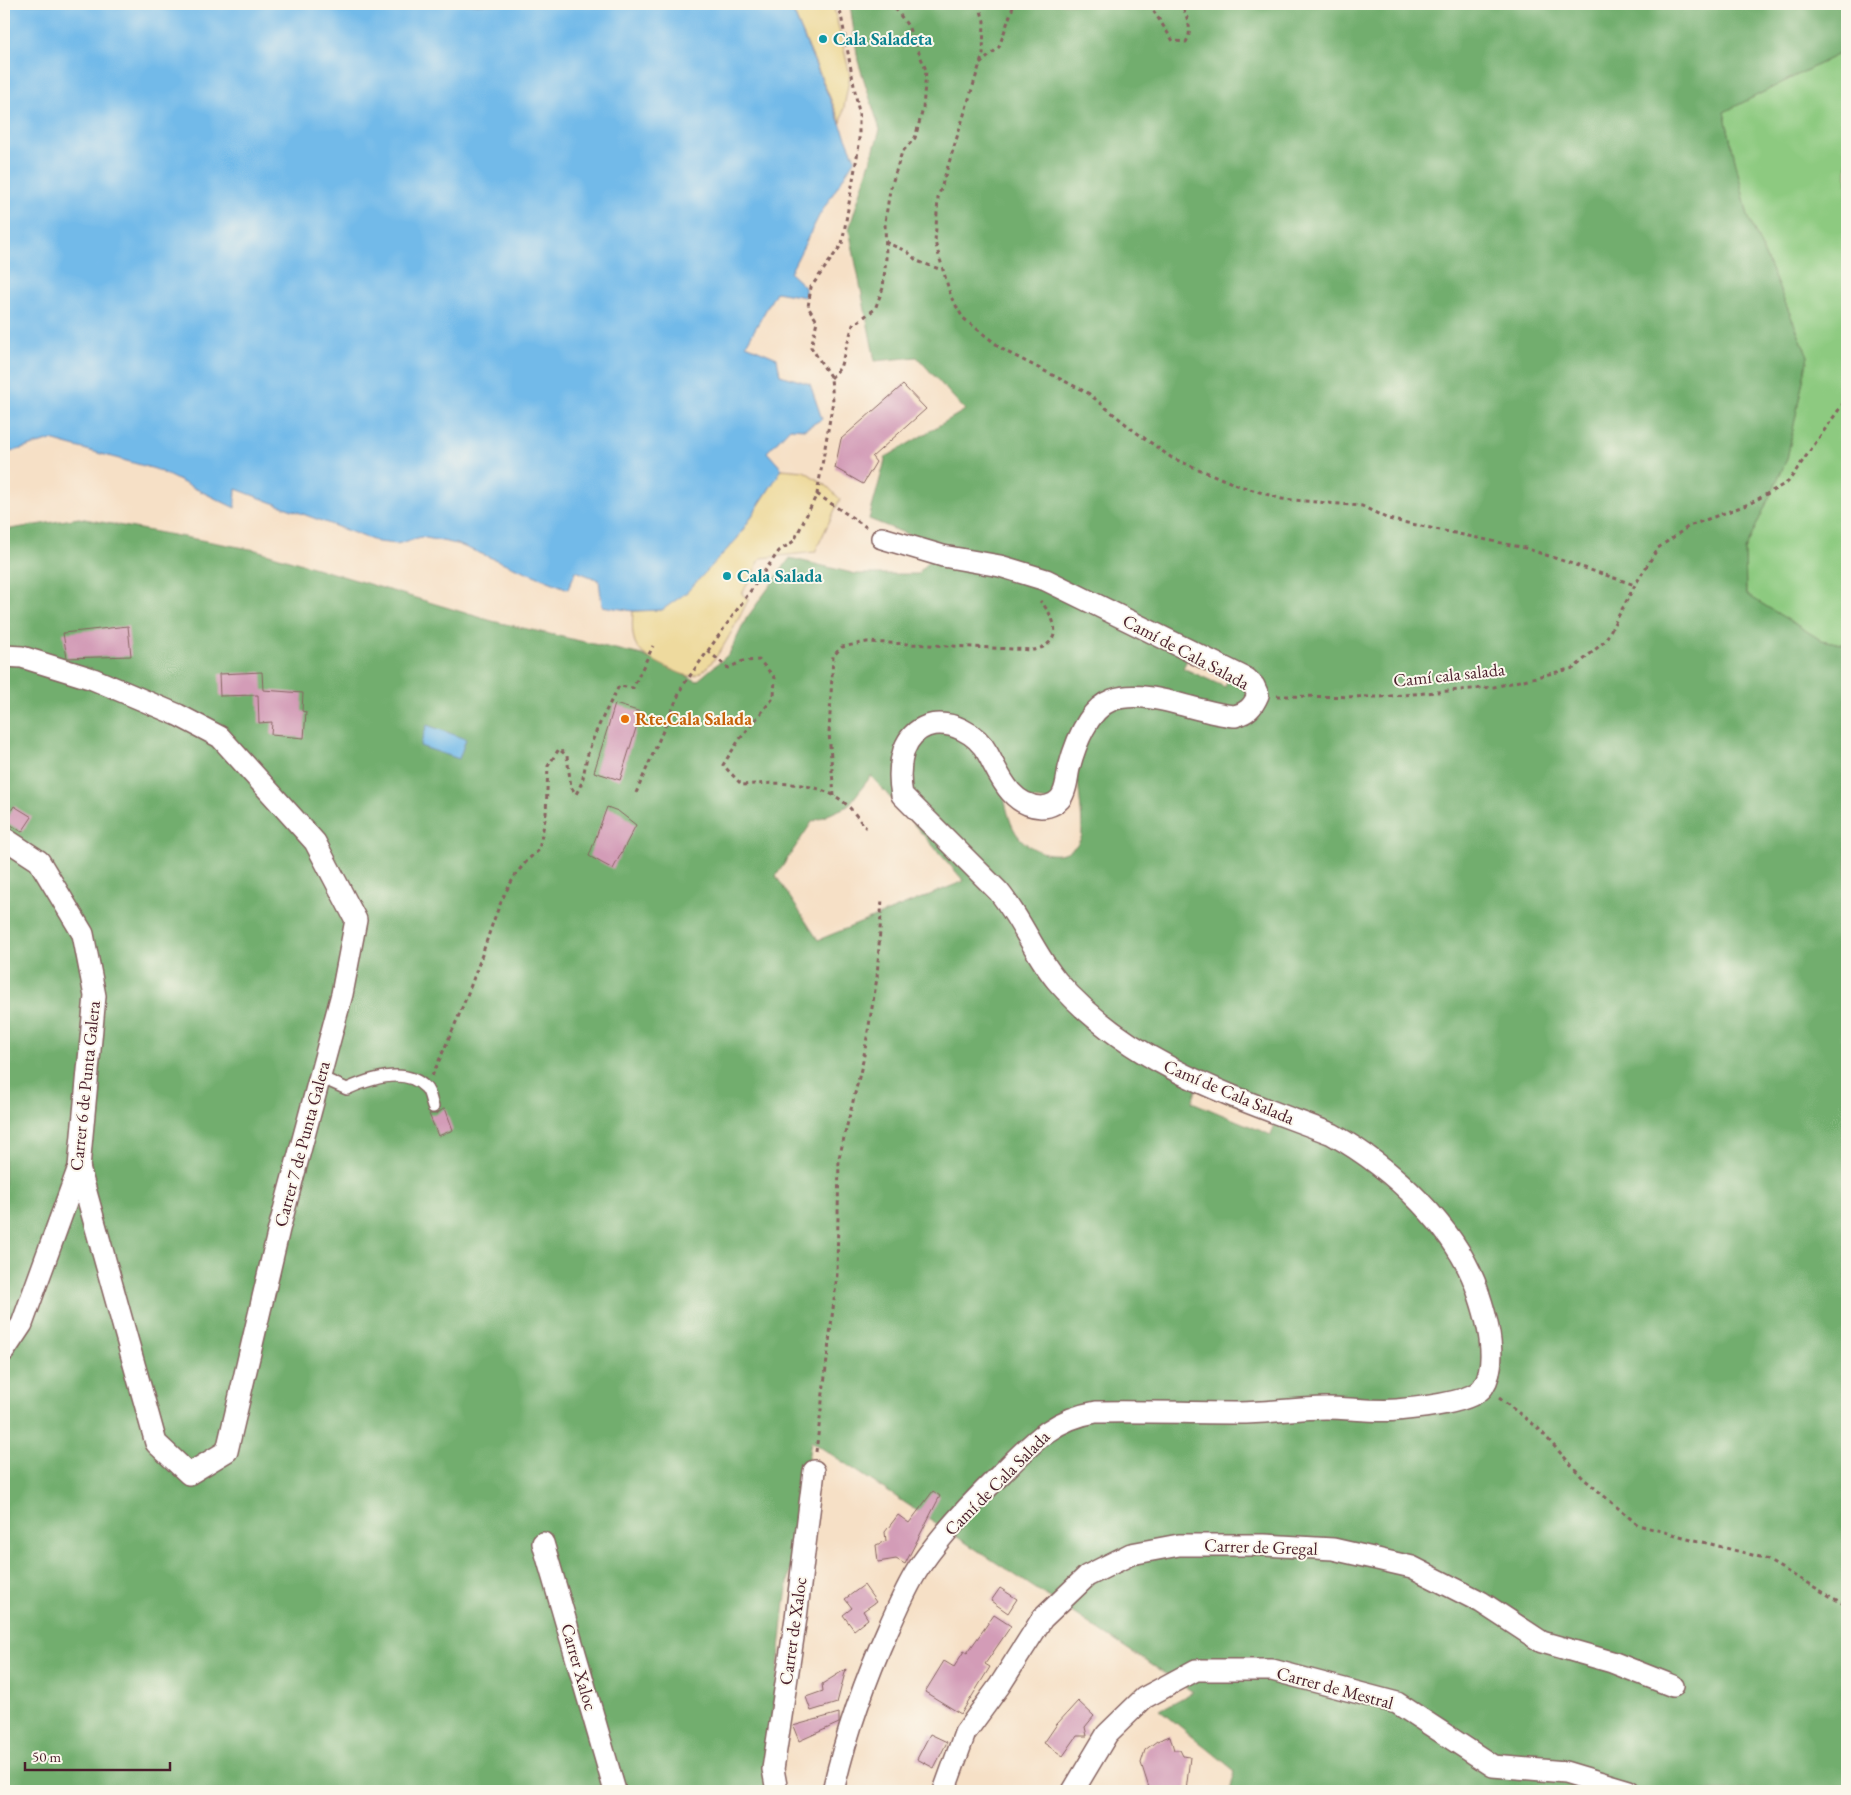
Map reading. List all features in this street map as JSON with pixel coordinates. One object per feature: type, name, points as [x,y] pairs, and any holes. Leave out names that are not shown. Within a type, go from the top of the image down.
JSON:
[{"type":"street","name":"Camí de Cala Salada","points":[[834,1791],[844,1742],[874,1661],[906,1590],[920,1566],[962,1513],[1025,1450],[1057,1424],[1076,1415],[1096,1412],[1241,1413],[1324,1408],[1396,1410],[1453,1401],[1477,1392],[1484,1386],[1490,1365],[1490,1343],[1479,1294],[1469,1269],[1456,1245],[1403,1186],[1332,1134],[1182,1075],[1144,1053],[1094,1017],[1056,979],[1011,907],[999,892],[902,795],[899,774],[905,748],[911,736],[921,728],[933,724],[959,728],[982,746],[999,778],[1014,794],[1028,804],[1044,811],[1063,795],[1069,769],[1086,726],[1094,714],[1111,700],[1132,697],[1152,699],[1235,716],[1243,714],[1250,709],[1258,695],[1254,686],[1247,679],[1046,580],[1000,566],[943,556],[882,538]]},
{"type":"street","name":"Carrer 7 de Punta Galera","points":[[4,656],[22,658],[93,679],[178,714],[220,737],[315,842],[356,920],[342,994],[279,1229],[227,1451],[188,1474],[156,1444],[79,1167]]},
{"type":"street","name":"Carrer 6 de Punta Galera","points":[[4,838],[39,862],[83,934],[95,996],[79,1167],[22,1324],[4,1351]]},
{"type":"street","name":"Carrer de Xaloc","points":[[777,1791],[773,1769],[796,1618],[814,1471]]},
{"type":"street","name":"Carrer Xaloc","points":[[543,1543],[614,1791]]},
{"type":"street","name":"Carrer de Gregal","points":[[944,1791],[966,1733],[1000,1685],[1042,1619],[1087,1576],[1131,1554],[1179,1545],[1264,1545],[1333,1549],[1412,1567],[1481,1602],[1542,1642],[1612,1662],[1673,1686]]},
{"type":"street","name":"Carrer de Mestral","points":[[1073,1791],[1107,1734],[1144,1698],[1196,1670],[1272,1670],[1397,1702],[1493,1766],[1565,1772],[1629,1791]]},
{"type":"lane","points":[[320,1077],[347,1089],[387,1077],[408,1077],[427,1088],[433,1107]]},
{"type":"path","points":[[636,793],[682,686],[780,551],[794,541],[817,494],[833,401],[831,378],[811,347],[817,321],[808,307],[811,287],[842,244],[859,145],[859,113],[839,4]]},
{"type":"path","points":[[831,378],[840,368],[853,325],[875,309],[883,288],[885,222],[890,190],[902,152],[915,138],[923,109],[926,70],[908,26],[892,4]]},
{"type":"path","points":[[979,4],[984,21],[983,54],[938,198],[935,242],[951,297],[963,318],[1005,351],[1088,393],[1133,430],[1172,458],[1237,485],[1282,499],[1362,506],[1388,519],[1525,548],[1635,585]]},
{"type":"path","points":[[979,64],[999,47],[1014,4]]},
{"type":"path","points":[[1148,4],[1173,41],[1180,43],[1186,42],[1190,36],[1190,24],[1182,4]]},
{"type":"path","points":[[885,242],[908,252],[917,261],[942,270]]},
{"type":"path","name":"Camí cala salada","points":[[1258,695],[1380,697],[1484,688],[1574,668],[1606,641],[1635,585],[1658,548],[1690,526],[1749,504],[1788,482],[1847,398]]},
{"type":"path","points":[[817,494],[882,538]]},
{"type":"path","points":[[834,796],[829,732],[833,656],[842,647],[867,642],[1034,650],[1045,647],[1053,638],[1055,625],[1049,610],[1035,594]]},
{"type":"path","points":[[427,1088],[475,976],[491,922],[527,859],[539,850],[546,814],[548,766],[559,748],[567,756],[571,787],[576,794],[584,781],[587,758],[601,720],[619,686],[633,688],[653,646]]},
{"type":"path","points":[[708,651],[728,668],[743,661],[759,660],[775,678],[774,697],[738,740],[723,765],[742,785],[768,783],[803,785],[834,796],[848,806],[866,828]]},
{"type":"path","points":[[814,1471],[837,1275],[839,1158],[863,1061],[878,978],[882,898]]},
{"type":"path","points":[[1484,1386],[1537,1428],[1583,1478],[1638,1525],[1764,1558],[1847,1606]]},
{"type":"green space","points":[[850,4],[1847,4],[1847,50],[1724,112],[1748,216],[1808,356],[1787,459],[1745,550],[1746,594],[1821,640],[1847,645],[1847,1791],[1230,1791],[1235,1771],[1160,1710],[1193,1692],[811,1441],[785,1602],[765,1791],[4,1791],[4,530],[79,518],[256,550],[492,621],[642,655],[697,681],[729,654],[746,619],[790,558],[856,574],[918,574],[931,558],[924,541],[869,519],[886,457],[965,410],[917,357],[875,361],[849,229],[880,130],[858,61]],"holes":[[[1189,656],[1230,675],[1225,687],[1183,668]],[[871,776],[964,881],[818,940],[776,876],[812,822],[848,806]],[[1078,781],[1082,820],[1081,838],[1076,846],[1068,851],[1060,854],[1051,854],[1033,848],[1019,837],[1011,823],[1004,797],[1065,802]],[[1197,1088],[1276,1121],[1271,1135],[1192,1102]]]},
{"type":"green space","points":[[1847,50],[1847,645],[1821,640],[1746,594],[1745,550],[1787,459],[1808,356],[1748,216],[1724,112]]},
{"type":"sand","name":"Cala Saladeta","points":[[790,4],[833,4],[850,75],[841,123]]},
{"type":"sand","name":"Cala Salada","points":[[782,469],[804,471],[827,486],[840,499],[815,552],[761,558],[742,594],[749,599],[733,630],[712,662],[696,675],[689,676],[679,673],[643,654],[638,649],[633,634],[633,611],[662,610],[737,539]]},
{"type":"water","points":[[4,4],[790,4],[855,159],[819,216],[790,273],[805,287],[805,297],[776,292],[746,345],[777,358],[780,375],[810,384],[822,419],[805,429],[790,428],[767,452],[782,469],[737,539],[686,593],[662,610],[633,611],[602,606],[599,580],[576,571],[568,589],[457,544],[421,537],[397,544],[378,542],[236,489],[235,508],[155,469],[51,440],[4,454]]},
{"type":"water","points":[[427,725],[466,739],[459,759],[420,746]]},
{"type":"building","points":[[903,385],[926,409],[872,457],[876,462],[863,484],[835,468],[841,439]]},
{"type":"building","points":[[128,626],[131,656],[67,658],[63,633]]},
{"type":"building","points":[[262,672],[263,690],[303,693],[302,711],[306,712],[304,738],[271,735],[272,722],[259,723],[258,695],[220,696],[219,674]]},
{"type":"building","points":[[615,704],[641,712],[620,780],[594,772]]},
{"type":"building","points":[[14,806],[32,817],[22,832],[5,821]]},
{"type":"building","points":[[607,807],[618,811],[636,825],[613,869],[589,856]]},
{"type":"building","points":[[445,1108],[453,1130],[438,1136],[429,1114],[436,1114]]},
{"type":"building","points":[[933,1491],[940,1496],[905,1564],[896,1559],[878,1562],[876,1545],[886,1541],[885,1532],[898,1515],[909,1523]]},
{"type":"building","points":[[864,1585],[876,1602],[863,1611],[868,1619],[854,1630],[843,1615],[852,1608],[845,1599]]},
{"type":"building","points":[[1000,1588],[1017,1599],[1008,1613],[991,1601]]},
{"type":"building","points":[[994,1615],[1011,1626],[985,1664],[990,1667],[961,1714],[925,1692],[944,1661],[954,1667],[964,1651],[967,1653]]},
{"type":"building","points":[[846,1669],[837,1703],[811,1711],[806,1697],[823,1691],[822,1684]]},
{"type":"building","points":[[1078,1701],[1094,1716],[1085,1727],[1087,1736],[1077,1736],[1063,1756],[1044,1743],[1057,1724]]},
{"type":"building","points":[[839,1713],[839,1723],[799,1741],[793,1726]]},
{"type":"building","points":[[930,1734],[947,1742],[934,1768],[917,1759]]},
{"type":"building","points":[[1170,1736],[1174,1750],[1180,1750],[1183,1756],[1190,1757],[1186,1791],[1150,1791],[1141,1763],[1145,1750],[1157,1741]]},
{"type":"place","name":"Cala Saladeta","points":[[823,39]]},
{"type":"place","name":"Cala Salada","points":[[727,576]]},
{"type":"place","name":"Rte.Cala Salada","points":[[625,719]]}]
